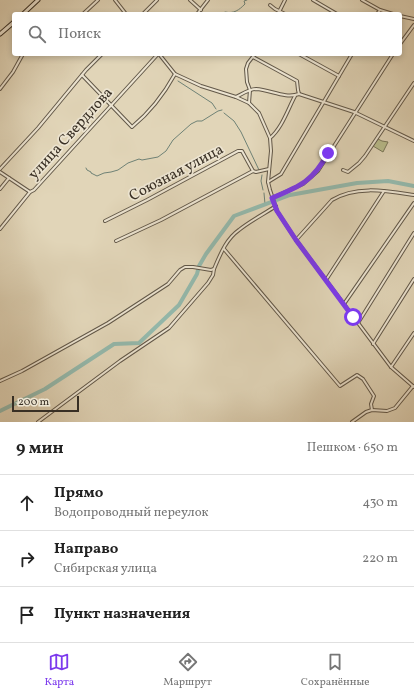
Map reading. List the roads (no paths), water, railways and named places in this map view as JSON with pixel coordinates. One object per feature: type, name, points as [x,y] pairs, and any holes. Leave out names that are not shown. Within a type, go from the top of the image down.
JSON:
[{"type":"street","points":[[26,12],[38,0]]},
{"type":"street","points":[[85,12],[98,0]]},
{"type":"street","points":[[115,0],[124,12]]},
{"type":"street","points":[[145,12],[157,0]]},
{"type":"street","points":[[190,0],[201,10],[208,0]]},
{"type":"street","points":[[279,12],[285,0]]},
{"type":"street","points":[[313,0],[334,12]]},
{"type":"street","points":[[362,0],[386,12]]},
{"type":"street","points":[[270,5],[277,12]]},
{"type":"street","points":[[402,16],[414,19]]},
{"type":"street","points":[[0,34],[12,24]]},
{"type":"street","points":[[402,41],[414,25]]},
{"type":"street","points":[[0,89],[13,72],[22,56]]},
{"type":"street","points":[[30,192],[0,170],[100,56]]},
{"type":"street","name":"улица Свердлова","points":[[0,229],[30,192],[34,190],[157,56]]},
{"type":"street","points":[[161,56],[175,74],[215,91],[236,97],[249,103],[259,113],[270,138],[271,150],[268,182],[277,211],[296,240],[391,367],[414,386],[397,405],[390,410],[372,410],[366,412],[352,422]]},
{"type":"street","points":[[249,103],[250,90],[247,82],[246,69],[248,63],[254,56],[297,81],[299,94]]},
{"type":"street","points":[[303,56],[340,76]]},
{"type":"street","points":[[268,182],[281,174],[351,56]]},
{"type":"street","points":[[272,198],[300,186],[315,174],[392,56]]},
{"type":"street","points":[[82,75],[132,127],[149,110],[169,86],[175,74]]},
{"type":"street","points":[[343,170],[348,172],[359,163],[414,83]]},
{"type":"street","points":[[236,97],[255,89],[281,95],[295,96],[299,94],[354,112],[414,141]]},
{"type":"street","points":[[270,138],[274,135],[295,96]]},
{"type":"street","name":"Союзная улица","points":[[105,221],[238,151],[242,151],[253,171]]},
{"type":"street","points":[[116,241],[161,220],[253,171],[256,172],[270,168]]},
{"type":"street","points":[[0,189],[9,178]]},
{"type":"street","points":[[296,240],[332,200],[340,195],[357,191],[384,191],[414,195]]},
{"type":"street","points":[[326,280],[384,191]]},
{"type":"street","points":[[344,304],[414,203]]},
{"type":"street","points":[[38,422],[120,361],[169,328],[208,283],[229,240],[238,230],[276,206]]},
{"type":"street","points":[[358,323],[414,233]]},
{"type":"street","points":[[224,249],[340,386],[353,376],[360,375],[364,379],[374,396],[371,404],[372,410]]},
{"type":"street","points":[[0,381],[22,371],[108,323],[168,284],[180,270],[185,267],[214,269]]},
{"type":"street","points":[[374,343],[414,279]]},
{"type":"street","points":[[391,367],[414,333]]},
{"type":"waterway","points":[[231,12],[241,8],[245,4],[244,1],[247,0]]},
{"type":"waterway","points":[[225,12],[231,12]]},
{"type":"waterway","points":[[178,81],[212,103],[216,109]]},
{"type":"waterway","points":[[86,168],[97,176],[118,170],[128,163],[139,159],[142,160],[158,157],[166,151],[173,140],[191,124],[197,121],[202,121],[222,110]]},
{"type":"waterway","points":[[224,113],[234,121],[241,132],[259,170]]},
{"type":"waterway","points":[[262,175],[261,181],[263,190]]},
{"type":"waterway","points":[[0,411],[45,389],[114,344],[139,343],[179,305],[197,274],[199,266],[206,254],[234,216],[290,195],[357,183],[388,181],[414,186]]},
{"type":"waterway","points":[[264,193],[265,204]]}]
